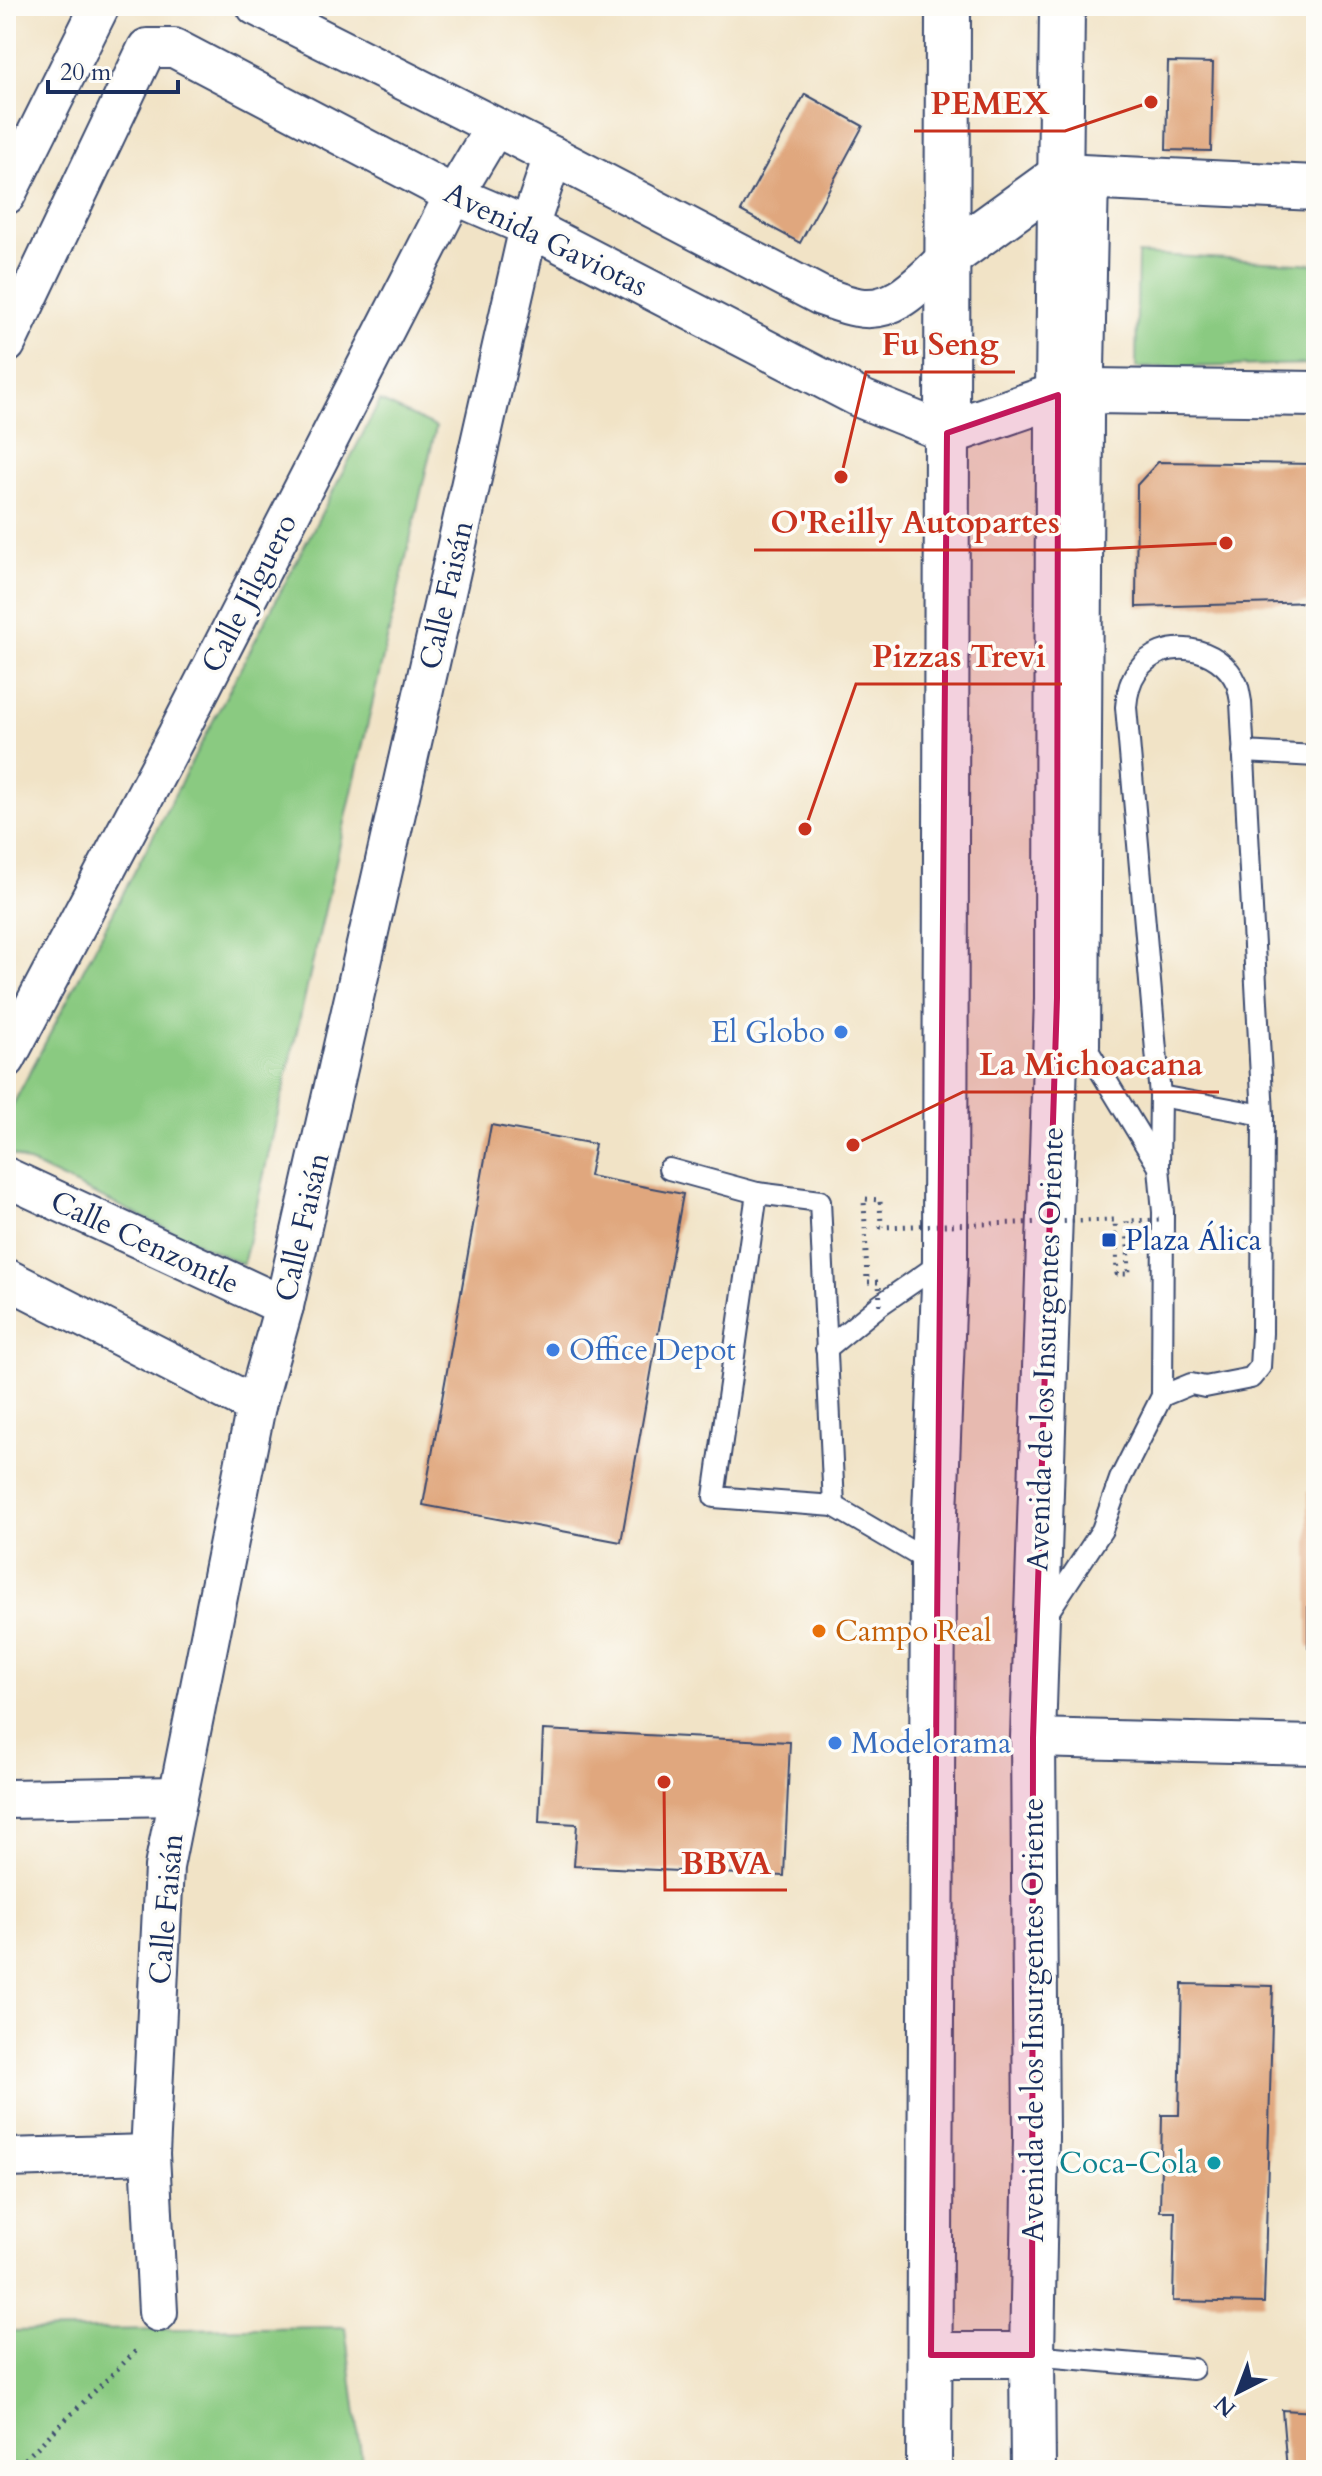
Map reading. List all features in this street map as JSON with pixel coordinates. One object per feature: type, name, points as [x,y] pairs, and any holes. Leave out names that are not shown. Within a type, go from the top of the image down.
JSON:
[{"type":"main road","points":[[929,2470],[933,1564],[945,1260],[948,6]]},
{"type":"main road","name":"Avenida de los Insurgentes Oriente","points":[[1033,2470],[1035,1634],[1079,401],[1077,176],[1062,6]]},
{"type":"main road","points":[[948,257],[1077,176],[1316,188]]},
{"type":"main road","points":[[947,433],[1079,401],[1316,394]]},
{"type":"main road","points":[[931,2355],[1032,2355]]},
{"type":"street","points":[[6,195],[100,6]]},
{"type":"street","points":[[256,6],[821,296],[860,308],[885,307],[901,299],[948,257]]},
{"type":"street","name":"Avenida Gaviotas","points":[[6,344],[147,48],[174,48],[454,195],[529,227],[862,399],[947,433]]},
{"type":"street","name":"Calle Jilguero","points":[[6,1059],[454,195],[494,128]]},
{"type":"street","name":"Calle Faisán","points":[[158,2312],[150,2154],[164,1867],[256,1406],[284,1306],[529,227],[553,156]]},
{"type":"street","name":"Avenida de los Insurgentes Oriente","points":[[1079,401],[1085,1046]]},
{"type":"street","name":"Calle Cenzontle","points":[[6,1177],[284,1306]]},
{"type":"street","points":[[6,1278],[256,1406]]},
{"type":"street","points":[[1033,1738],[1316,1745]]},
{"type":"street","points":[[6,1799],[178,1796]]},
{"type":"street","points":[[6,2158],[150,2154]]},
{"type":"lane","points":[[1035,1634],[1102,1530],[1120,1479],[1162,1396],[1160,1096],[1126,707],[1128,688],[1137,670],[1152,657],[1171,649],[1190,649],[1210,654],[1225,667],[1237,683],[1241,702],[1263,1115],[1262,1333],[1260,1367],[1251,1378],[1205,1387],[1191,1384],[1162,1396]]},
{"type":"lane","points":[[1243,752],[1316,756]]},
{"type":"lane","points":[[1057,998],[1159,1167]]},
{"type":"lane","points":[[1160,1096],[1263,1115]]},
{"type":"lane","points":[[669,1169],[757,1193],[820,1201],[834,1506]]},
{"type":"lane","points":[[757,1193],[714,1497],[834,1506],[933,1564]]},
{"type":"lane","points":[[826,1349],[880,1305],[945,1260]]},
{"type":"lane","points":[[1032,2355],[1193,2369]]},
{"type":"path","points":[[880,1305],[879,1282],[867,1282],[864,1199],[880,1200],[881,1227],[1115,1220],[1117,1274],[1129,1274],[1127,1221],[1162,1220]]},
{"type":"path","points":[[14,2470],[140,2348],[140,2329],[158,2312]]},
{"type":"highlighted area","points":[[1058,395],[1057,998],[1033,1738],[1032,2355],[931,2355],[947,433]]},
{"type":"green space","points":[[1138,254],[1316,264],[1316,364],[1136,368]]},
{"type":"green space","points":[[380,401],[436,427],[243,1265],[6,1152],[6,1118]]},
{"type":"green space","points":[[345,2327],[363,2470],[6,2470],[6,2331]]},
{"type":"building","points":[[1168,62],[1213,63],[1211,151],[1166,150]]},
{"type":"building","points":[[805,94],[863,126],[800,243],[741,211]]},
{"type":"building","points":[[1158,462],[1316,464],[1316,602],[1136,607],[1137,485]]},
{"type":"building","name":"Office Depot","points":[[491,1125],[595,1144],[589,1176],[683,1194],[621,1542],[423,1505]]},
{"type":"building","points":[[1308,1491],[1316,1491],[1316,1647],[1308,1647]]},
{"type":"building","points":[[543,1730],[790,1742],[784,1876],[574,1866],[577,1824],[539,1822]]},
{"type":"building","name":"Coca-Cola","points":[[1182,1984],[1273,1986],[1264,2303],[1173,2301],[1175,2211],[1160,2211],[1162,2115],[1179,2115]]},
{"type":"building","points":[[1282,2410],[1316,2412],[1316,2470],[1287,2470]]},
{"type":"place","name":"PEMEX","points":[[1151,102]]},
{"type":"place","name":"Fu Seng","points":[[841,477]]},
{"type":"place","name":"O'Reilly Autopartes","points":[[1226,543]]},
{"type":"place","name":"Pizzas Trevi","points":[[805,829]]},
{"type":"place","name":"El Globo","points":[[841,1032]]},
{"type":"place","name":"La Michoacana","points":[[853,1145]]},
{"type":"place","name":"Plaza Álica","points":[[1109,1240]]},
{"type":"place","name":"Office Depot","points":[[553,1350]]},
{"type":"place","name":"Campo Real","points":[[819,1631]]},
{"type":"place","name":"Modelorama","points":[[835,1743]]},
{"type":"place","name":"BBVA","points":[[664,1782]]},
{"type":"place","name":"Coca-Cola","points":[[1214,2163]]}]
